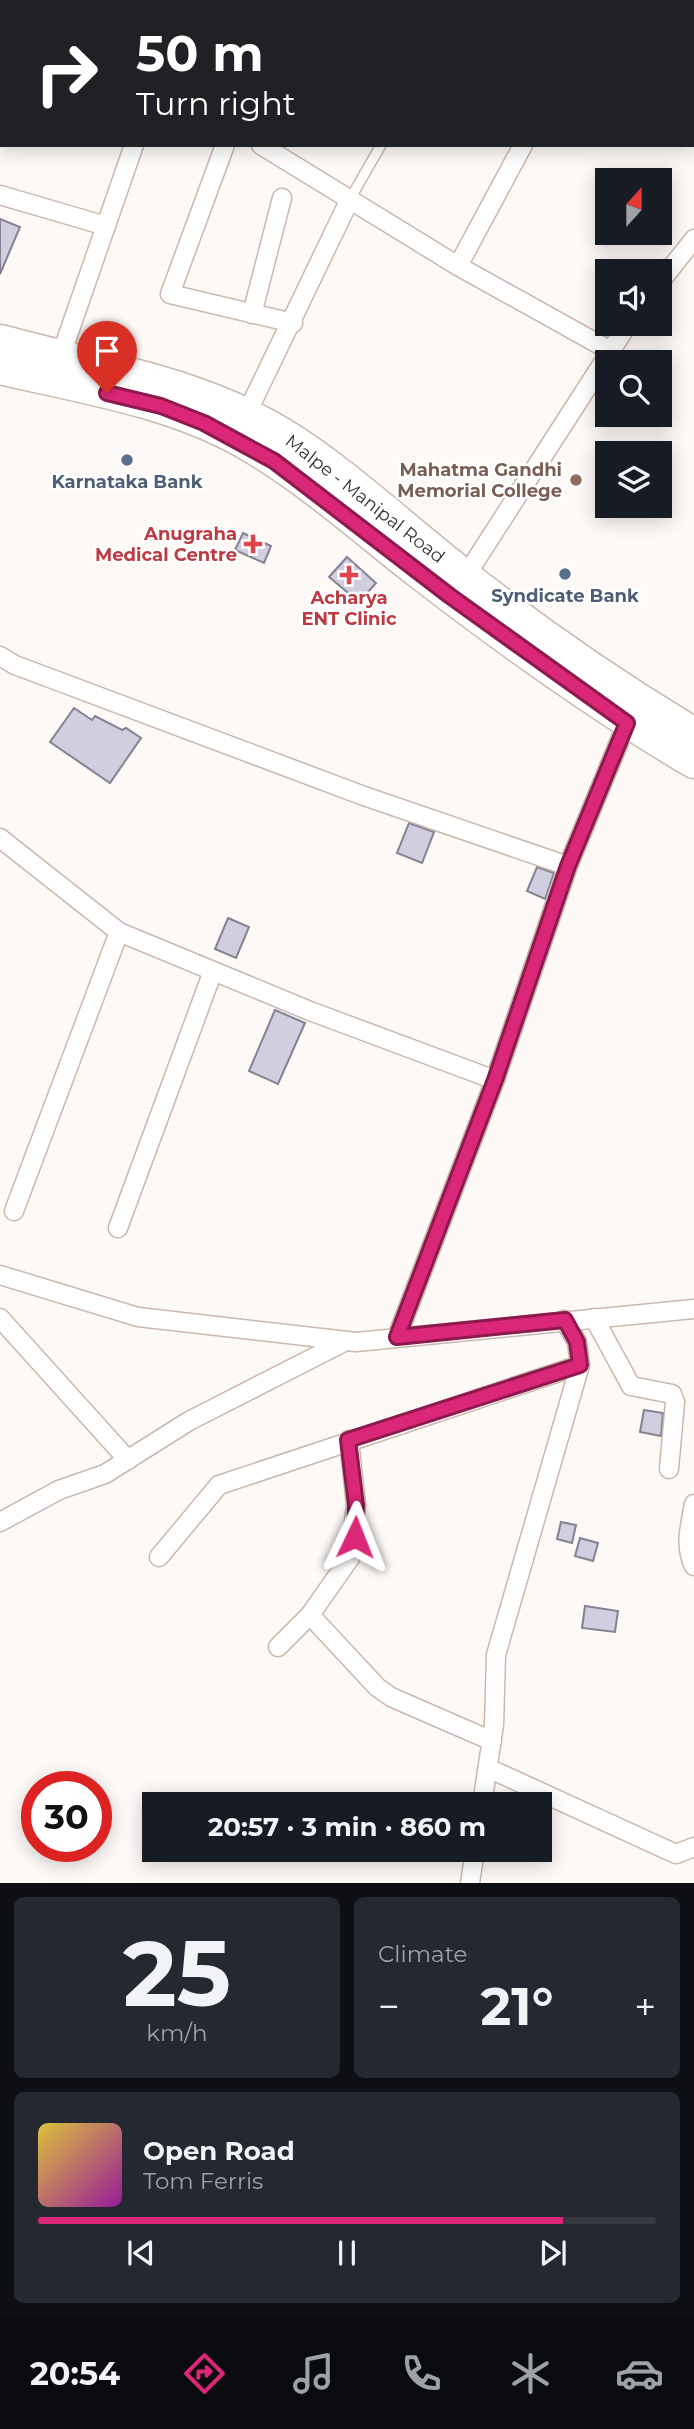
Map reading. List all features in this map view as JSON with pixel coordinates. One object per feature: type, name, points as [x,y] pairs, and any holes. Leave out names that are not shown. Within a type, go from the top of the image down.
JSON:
[{"type":"highway","name":"Malpe - Manipal Road","points":[[1,350],[60,358],[167,384],[213,399],[246,415],[310,454],[465,576],[609,680],[694,734]]},
{"type":"highway","name":"Malpe - Manipal Road","points":[[1,350],[161,406],[241,440],[274,461],[483,621],[627,723],[694,762]]},
{"type":"street","points":[[60,358],[133,147]]},
{"type":"street","points":[[224,147],[170,294],[293,323]]},
{"type":"street","points":[[264,147],[458,266],[609,349]]},
{"type":"street","points":[[458,266],[522,147]]},
{"type":"street","points":[[0,195],[106,226]]},
{"type":"street","points":[[252,314],[282,198]]},
{"type":"street","points":[[246,415],[293,323],[350,199]]},
{"type":"street","points":[[672,267],[694,239]]},
{"type":"street","points":[[465,576],[619,336]]},
{"type":"street","points":[[0,656],[15,665],[363,796],[568,866]]},
{"type":"street","points":[[397,1337],[495,1080],[568,866],[627,723]]},
{"type":"street","points":[[0,838],[119,932],[495,1080]]},
{"type":"street","points":[[14,1211],[119,932]]},
{"type":"street","points":[[118,1228],[213,971]]},
{"type":"street","points":[[0,1276],[138,1317],[346,1341],[694,1309]]},
{"type":"street","points":[[0,1318],[128,1460]]},
{"type":"street","points":[[594,1318],[631,1386],[671,1394],[675,1402],[669,1469]]},
{"type":"street","points":[[484,1792],[492,1741],[496,1655],[580,1365],[577,1342],[565,1320]]},
{"type":"street","points":[[0,1522],[59,1490],[105,1474],[189,1421],[346,1341]]},
{"type":"street","points":[[159,1557],[219,1485],[580,1365]]},
{"type":"street","points":[[278,1647],[310,1615],[350,1558],[355,1537],[356,1505],[348,1440]]},
{"type":"street","points":[[694,1504],[687,1540],[694,1566]]},
{"type":"street","points":[[310,1615],[391,1697],[492,1741]]},
{"type":"street","points":[[488,1768],[676,1854],[692,1851]]},
{"type":"street","points":[[470,1883],[473,1862]]},
{"type":"lane","points":[[350,199],[380,147]]},
{"type":"building","points":[[0,219],[20,227],[0,274]]},
{"type":"building","points":[[243,533],[271,546],[264,563],[235,550]]},
{"type":"building","points":[[347,557],[376,583],[359,602],[329,577]]},
{"type":"building","points":[[74,708],[92,720],[95,716],[122,730],[126,728],[141,738],[110,783],[50,742]]},
{"type":"building","points":[[409,823],[434,832],[422,863],[397,853]]},
{"type":"building","points":[[537,867],[554,873],[545,899],[527,891]]},
{"type":"building","points":[[228,918],[249,927],[236,958],[215,949]]},
{"type":"building","points":[[275,1010],[305,1023],[278,1084],[249,1071]]},
{"type":"building","points":[[644,1410],[663,1413],[661,1436],[640,1432]]},
{"type":"building","points":[[561,1522],[576,1525],[572,1543],[557,1539]]},
{"type":"building","points":[[580,1538],[598,1543],[593,1561],[575,1556]]},
{"type":"building","points":[[585,1606],[618,1611],[615,1632],[582,1628]]},
{"type":"place","name":"Karnataka Bank","points":[[127,460]]},
{"type":"place","name":"Mahatma Gandhi Memorial College","points":[[576,480]]},
{"type":"place","name":"Anugraha Medical Centre","points":[[253,544]]},
{"type":"place","name":"Syndicate Bank","points":[[565,574]]},
{"type":"place","name":"Acharya ENT Clinic","points":[[349,575]]},
{"type":"route","points":[[107,393],[161,406],[241,440],[306,484],[505,637],[627,723],[568,866],[495,1080],[397,1337],[565,1320],[577,1342],[580,1365],[348,1440],[356,1505],[355,1537]]}]
